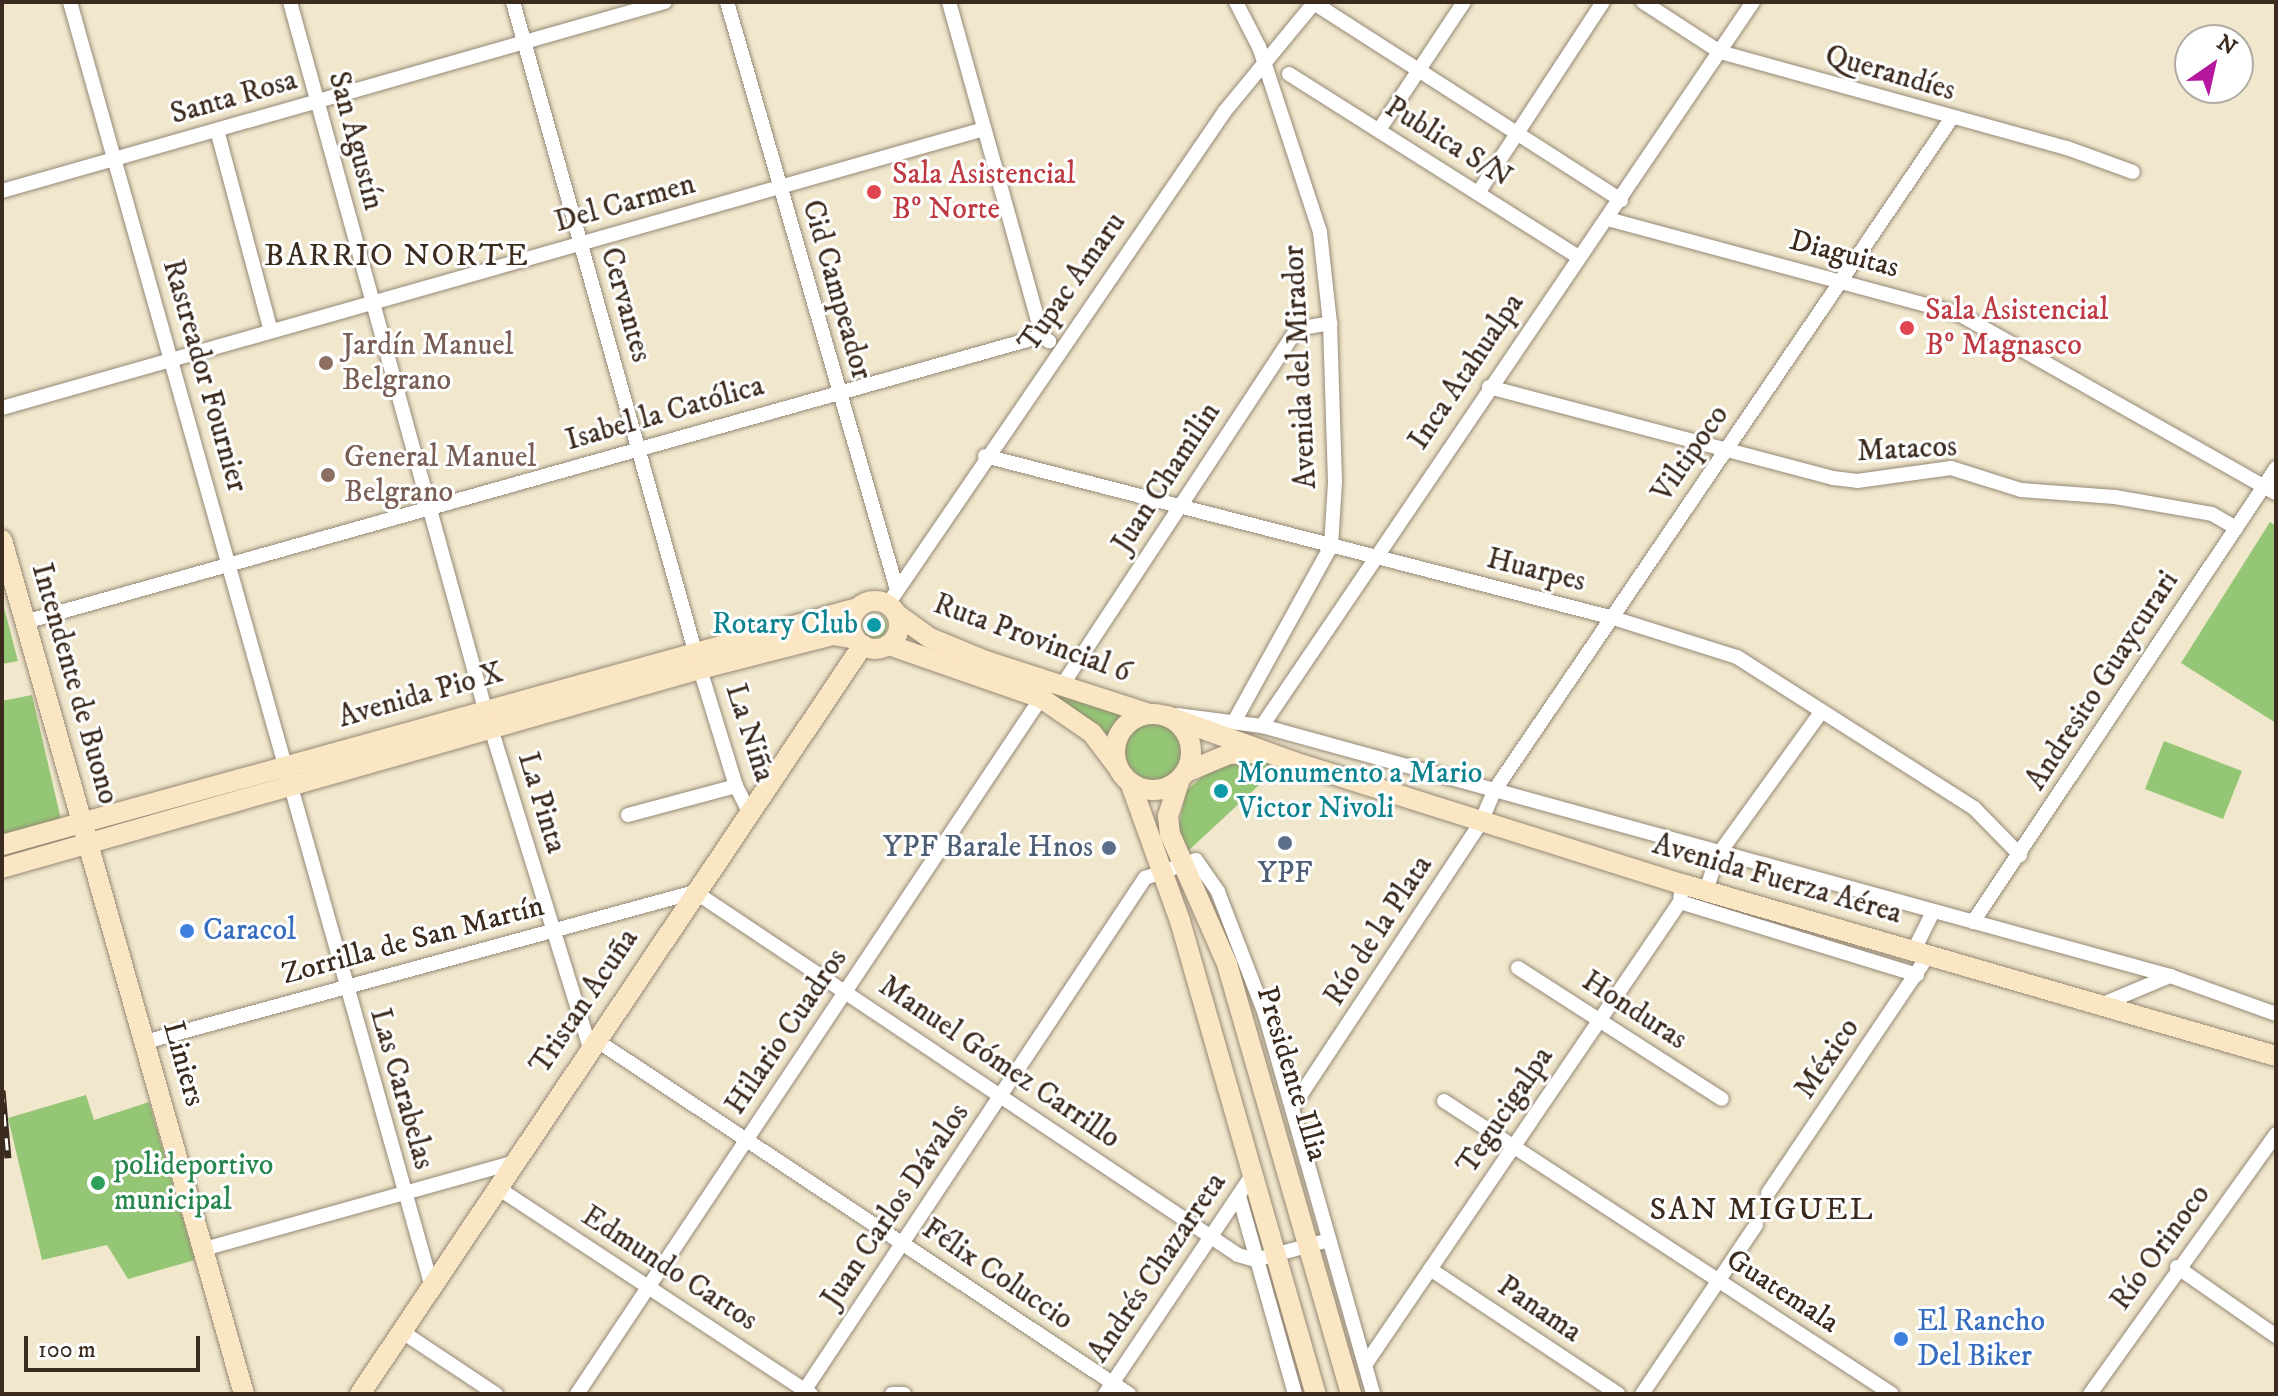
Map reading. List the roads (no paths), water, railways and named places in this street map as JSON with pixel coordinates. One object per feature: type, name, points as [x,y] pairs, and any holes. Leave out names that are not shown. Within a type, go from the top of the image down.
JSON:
[{"type":"main road","name":"Intendente de Buono","points":[[2,540],[87,843]]},
{"type":"main road","points":[[872,601],[894,603],[899,632],[889,645],[860,642],[851,626],[858,608],[872,601]]},
{"type":"main road","name":"Ruta Provincial 6","points":[[894,603],[930,638],[1265,753]]},
{"type":"main road","name":"Avenida Pio X","points":[[2,868],[290,775],[698,660],[858,608]]},
{"type":"main road","name":"Avenida Pio X","points":[[698,660],[833,635],[860,642]]},
{"type":"main road","name":"Tristan Acuña","points":[[360,1394],[750,813],[860,642]]},
{"type":"main road","name":"Ruta Provincial 6","points":[[889,645],[1041,698],[1092,733],[1124,774]]},
{"type":"main road","points":[[1183,775],[1189,740],[1160,715],[1120,732],[1124,774],[1161,789],[1229,754],[1265,753]]},
{"type":"main road","name":"Avenida Fuerza Aérea","points":[[1265,753],[1481,822],[1681,893],[1706,891],[2276,1056]]},
{"type":"main road","name":"Presidente Illia","points":[[1124,774],[1170,866],[1227,964],[1320,1243],[1351,1394]]},
{"type":"main road","name":"Avenida Pio X","points":[[2,845],[82,823],[290,775]]},
{"type":"main road","name":"Presidente Illia","points":[[1183,775],[1168,816],[1170,866],[1316,1394]]},
{"type":"main road","name":"Liniers","points":[[87,843],[244,1394]]},
{"type":"street","name":"Rastreador Fournier","points":[[70,2],[290,775]]},
{"type":"street","name":"San Agustín","points":[[290,2],[488,718]]},
{"type":"street","name":"Cervantes","points":[[513,2],[698,660]]},
{"type":"street","name":"Santa Rosa","points":[[2,191],[665,2]]},
{"type":"street","name":"Cid Campeador","points":[[727,2],[838,392],[894,603]]},
{"type":"street","points":[[949,2],[1042,336],[1058,348]]},
{"type":"street","name":"Avenida del Mirador","points":[[1235,720],[1331,546],[1335,482],[1330,323],[1314,204],[1264,61],[1236,2]]},
{"type":"street","points":[[1379,130],[1464,2]]},
{"type":"street","points":[[1478,193],[1603,2]]},
{"type":"street","name":"Querandíes","points":[[1643,2],[1720,52],[1951,119],[2067,148],[2133,172]]},
{"type":"street","name":"Inca Atahualpa","points":[[1262,726],[1577,256],[1608,219],[1753,2]]},
{"type":"street","points":[[1314,3],[1621,200]]},
{"type":"street","name":"Tupac Amaru","points":[[894,603],[985,456],[1058,348],[1264,61],[1314,3]]},
{"type":"street","name":"Publica S/N","points":[[1289,74],[1577,256]]},
{"type":"street","name":"Viltipoco","points":[[1481,822],[1494,791],[1610,617],[1951,119]]},
{"type":"street","name":"Del Carmen","points":[[2,408],[984,129]]},
{"type":"street","points":[[217,130],[271,331]]},
{"type":"street","name":"Diaguitas","points":[[1608,219],[1841,281],[1975,322],[2269,491]]},
{"type":"street","name":"Juan Chamilin","points":[[1063,684],[1297,329],[1330,323]]},
{"type":"street","name":"Isabel la Católica","points":[[25,622],[1042,336]]},
{"type":"street","name":"Matacos","points":[[1489,387],[1857,481],[1951,468],[2021,490],[2115,497],[2212,514],[2236,528]]},
{"type":"street","name":"Huarpes","points":[[985,456],[1610,617],[1737,657],[1974,808],[2020,855]]},
{"type":"street","name":"Andresito Guaycurari","points":[[1973,922],[2236,528],[2269,491],[2276,468]]},
{"type":"street","name":"La Niña","points":[[698,660],[736,786],[750,813]]},
{"type":"street","name":"Hilario Cuadros","points":[[577,1394],[1041,698]]},
{"type":"street","points":[[1706,891],[1718,855],[1821,712]]},
{"type":"street","points":[[1160,715],[1235,720],[1262,726],[1932,914],[1973,922],[2170,976],[2276,1014]]},
{"type":"street","name":"La Pinta","points":[[488,718],[552,930],[593,1044]]},
{"type":"street","name":"Las Carabelas","points":[[290,775],[345,987],[432,1287]]},
{"type":"street","points":[[628,815],[736,786]]},
{"type":"street","name":"Río de la Plata","points":[[1292,1108],[1481,822]]},
{"type":"street","points":[[1170,866],[1196,860],[1218,892],[1265,1014],[1292,1108],[1320,1243],[1373,1394]]},
{"type":"street","name":"Juan Carlos Dávalos","points":[[806,1393],[1145,878],[1170,866]]},
{"type":"street","name":"Manuel Gómez Carrillo","points":[[695,892],[1211,1237],[1255,1260]]},
{"type":"street","name":"Zorrilla de San Martín","points":[[145,1042],[695,892]]},
{"type":"street","points":[[1681,893],[1917,975]]},
{"type":"street","name":"Tegucigalpa","points":[[1365,1365],[1600,1019],[1681,893]]},
{"type":"street","name":"México","points":[[1768,1193],[1917,975],[1932,914]]},
{"type":"street","name":"Honduras","points":[[1518,968],[1722,1099]]},
{"type":"street","points":[[2103,1004],[2170,976]]},
{"type":"street","name":"Félix Coluccio","points":[[593,1044],[747,1140],[902,1243],[1108,1389],[1129,1394]]},
{"type":"street","name":"Guatemala","points":[[1444,1101],[1892,1394]]},
{"type":"street","name":"Río Orinoco","points":[[2090,1394],[2177,1267],[2276,1134]]},
{"type":"street","points":[[204,1249],[513,1163]]},
{"type":"street","name":"Andrés Chazarreta","points":[[1108,1389],[1255,1171]]},
{"type":"street","name":"Edmundo Cartos","points":[[498,1188],[806,1393]]},
{"type":"street","points":[[1239,1196],[1295,1394]]},
{"type":"street","points":[[1642,1394],[1756,1225]]},
{"type":"street","points":[[1255,1260],[1320,1243]]},
{"type":"street","points":[[2177,1267],[2276,1336]]},
{"type":"street","name":"Panama","points":[[1430,1269],[1618,1394]]},
{"type":"street","points":[[401,1331],[496,1394]]},
{"type":"street","points":[[892,1394],[904,1394]]},
{"type":"railway","points":[[2,1090],[8,1158]]},
{"type":"place","name":"Sala Asistencial Bº Norte","points":[[874,192]]},
{"type":"place","name":"Sala Asistencial Bº Magnasco","points":[[1907,328]]},
{"type":"place","name":"Jardín Manuel Belgrano","points":[[326,363]]},
{"type":"place","name":"General Manuel Belgrano","points":[[328,475]]},
{"type":"place","name":"Rotary Club","points":[[874,625]]},
{"type":"place","name":"Monumento a Mario Victor Nivoli","points":[[1221,791]]},
{"type":"place","name":"YPF","points":[[1285,843]]},
{"type":"place","name":"YPF Barale Hnos","points":[[1109,848]]},
{"type":"place","name":"Caracol","points":[[187,931]]},
{"type":"place","name":"polideportivo municipal","points":[[98,1183]]},
{"type":"place","name":"El Rancho Del Biker","points":[[1901,1339]]},
{"type":"district","name":"BARRIO NORTE","points":[[397,256]]},
{"type":"district","name":"SAN MIGUEL","points":[[1762,1210]]}]
